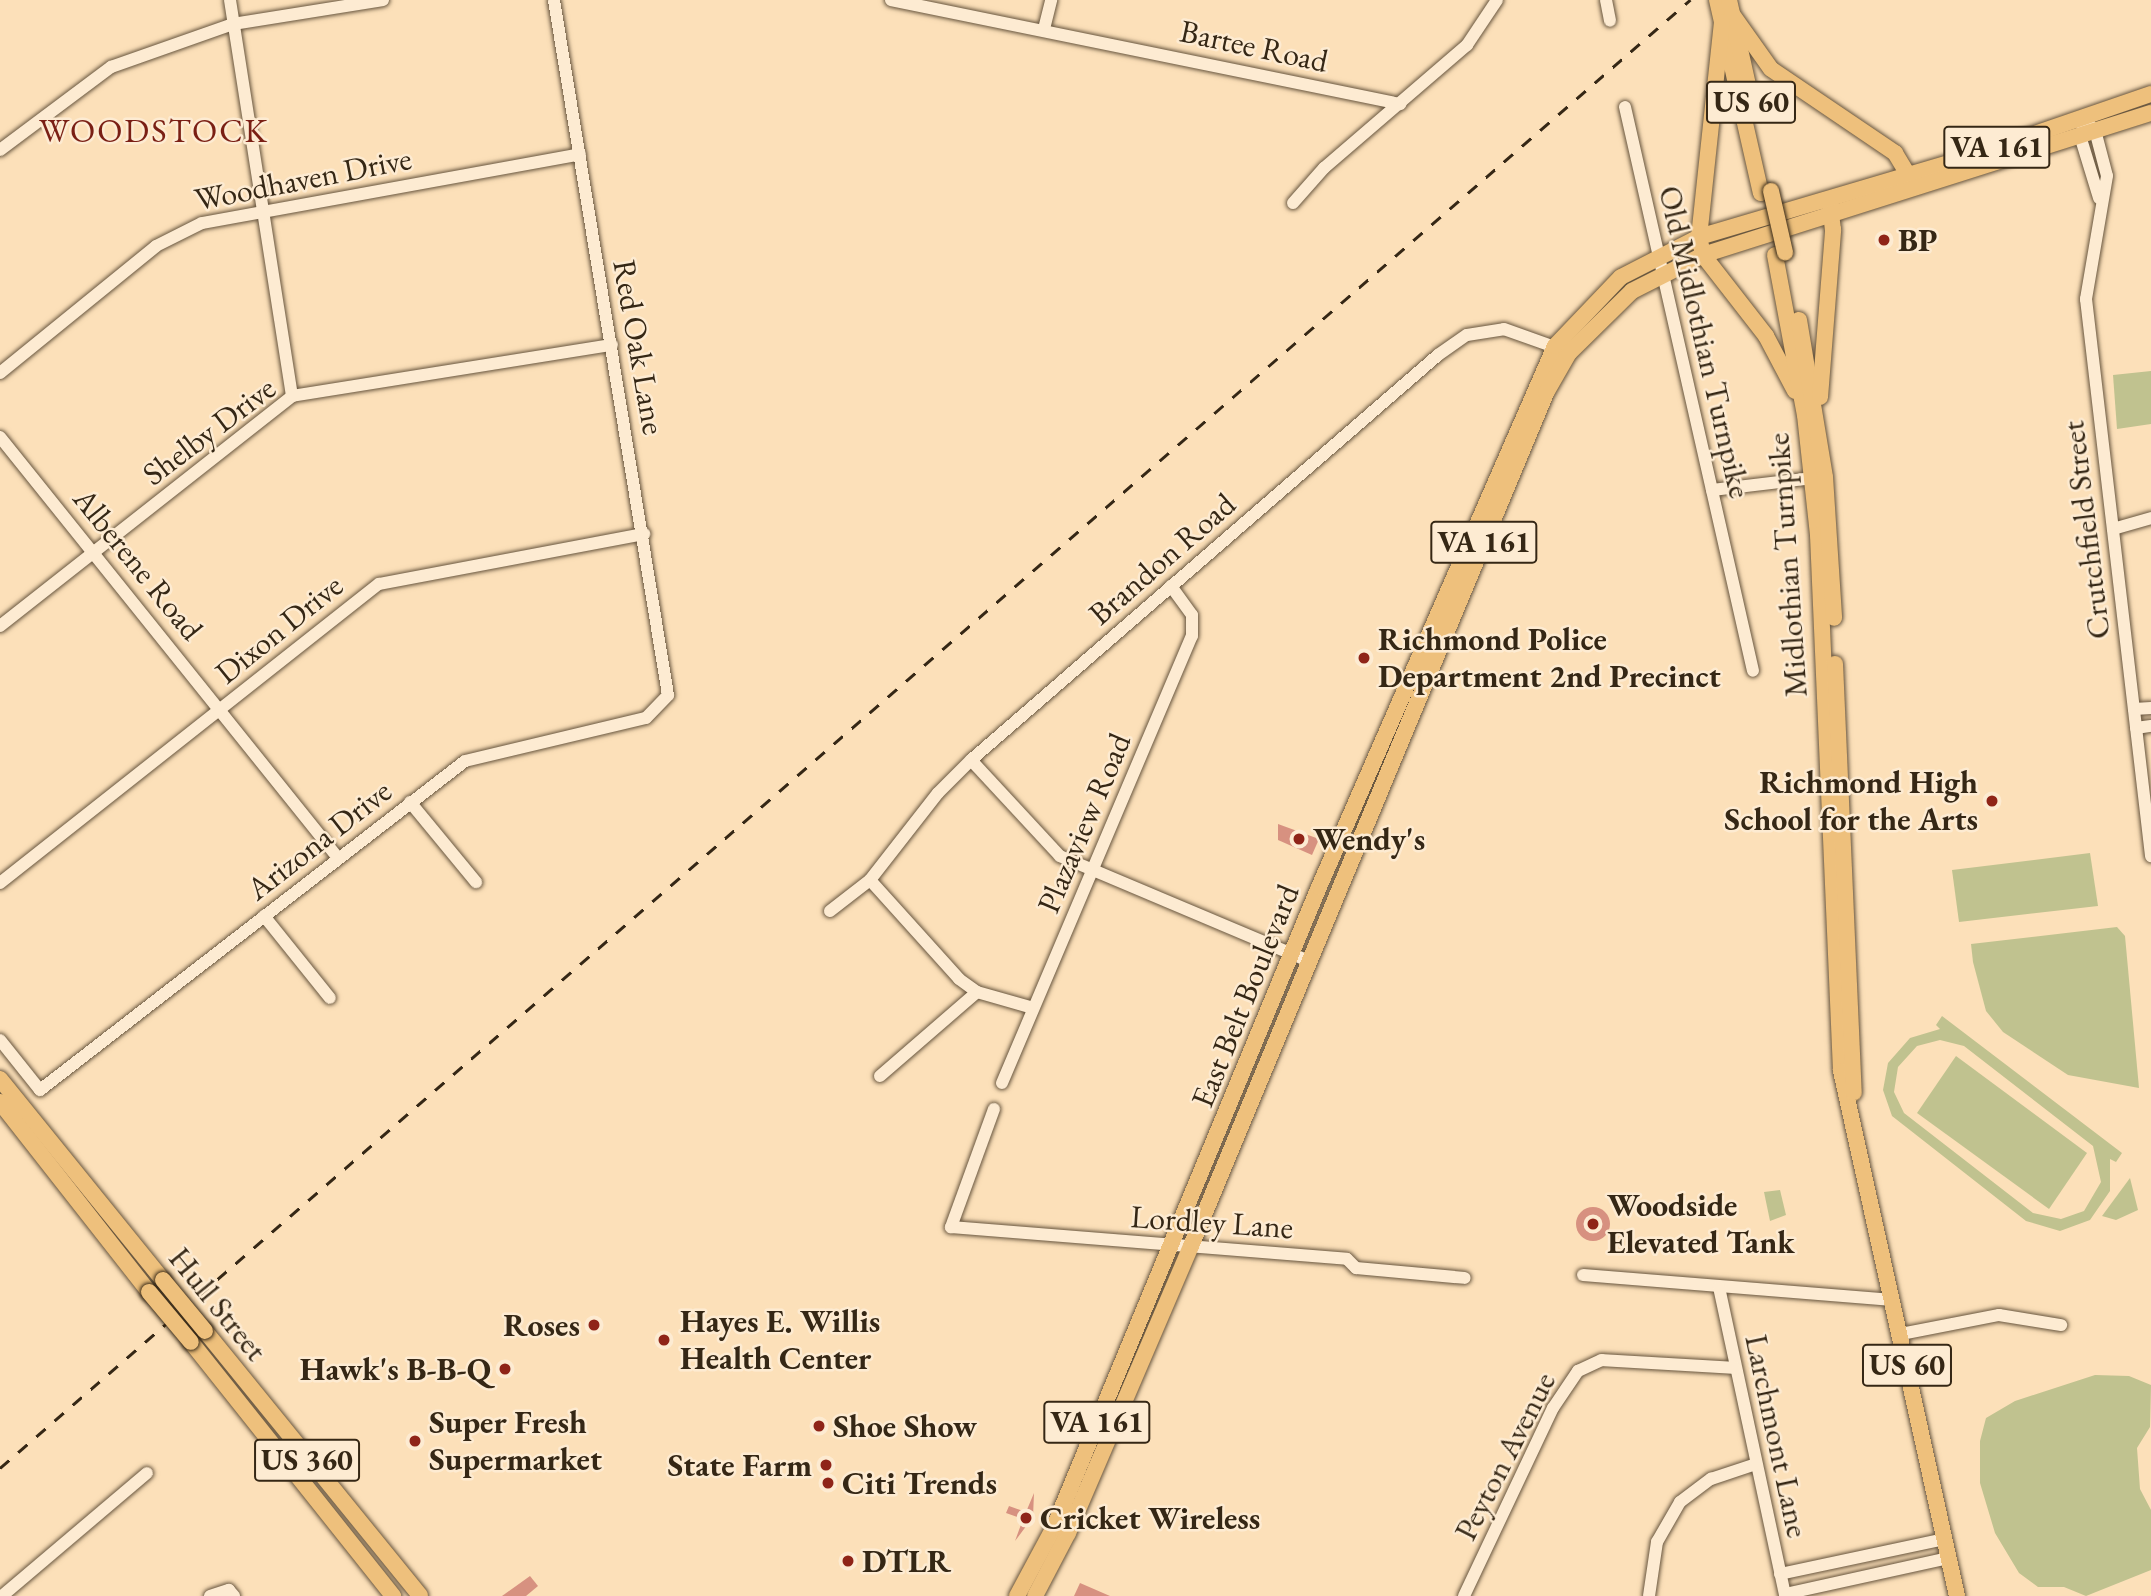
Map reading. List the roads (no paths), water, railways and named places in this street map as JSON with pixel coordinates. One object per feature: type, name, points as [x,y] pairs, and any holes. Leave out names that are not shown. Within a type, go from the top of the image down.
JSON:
[{"type":"main road","points":[[1724,8],[1771,69],[1895,153],[1918,183]]},
{"type":"main road","points":[[1724,8],[1699,237],[1703,255],[1717,277],[1776,350],[1805,415]]},
{"type":"main road","name":"Midlothian Turnpike","points":[[1724,8],[1818,427],[1832,572],[1844,959],[1857,1134]]},
{"type":"main road","name":"VA 161","points":[[1832,216],[2151,94]]},
{"type":"main road","name":"VA 161","points":[[1827,198],[1918,183],[2089,137],[2151,113]]},
{"type":"main road","points":[[1818,427],[1832,216],[1827,198]]},
{"type":"main road","name":"East Belt Boulevard","points":[[1035,1596],[1068,1533],[1191,1246],[1435,616],[1562,350],[1606,288],[1661,255],[1699,237],[1827,198]]},
{"type":"main road","name":"East Belt Boulevard","points":[[1562,350],[1615,304],[1670,270],[1703,255],[1832,216]]},
{"type":"main road","name":"Midlothian Turnpike","points":[[1780,253],[1813,478],[1835,998],[1841,1071],[1957,1596]]},
{"type":"main road","points":[[1670,270],[1704,270],[1717,277]]},
{"type":"main road","name":"East Belt Boulevard","points":[[1017,1596],[1054,1527],[1172,1246],[1302,958]]},
{"type":"main road","name":"Hull Street","points":[[0,1079],[419,1596]]},
{"type":"main road","name":"Hull Street","points":[[0,1102],[393,1596]]},
{"type":"street","points":[[230,0],[292,396]]},
{"type":"street","points":[[0,150],[111,67],[233,24],[383,0]]},
{"type":"street","name":"Red Oak Lane","points":[[554,0],[670,686],[663,702]]},
{"type":"street","name":"Bartee Road","points":[[891,0],[1044,29],[1400,104]]},
{"type":"street","points":[[1044,29],[1051,0]]},
{"type":"street","points":[[1293,203],[1324,168],[1466,45],[1497,0]]},
{"type":"street","points":[[1606,0],[1610,21]]},
{"type":"street","name":"Old Midlothian Turnpike","points":[[1625,107],[1661,255],[1670,270],[1712,490],[1752,671]]},
{"type":"street","name":"Crutchfield Street","points":[[2085,118],[2099,198],[2085,291],[2151,856]]},
{"type":"street","name":"Woodhaven Drive","points":[[0,373],[174,234],[263,210],[580,154]]},
{"type":"street","name":"Brandon Road","points":[[830,911],[870,880],[971,760],[1467,335],[1517,331],[1562,350]]},
{"type":"street","name":"Shelby Drive","points":[[0,626],[292,396],[612,345]]},
{"type":"street","name":"Alberene Road","points":[[0,437],[96,550],[338,858]]},
{"type":"street","points":[[1712,490],[1813,478]]},
{"type":"street","points":[[2113,529],[2151,518]]},
{"type":"street","name":"Dixon Drive","points":[[0,883],[379,584],[644,534]]},
{"type":"street","name":"Plazaview Road","points":[[1002,1083],[1192,636],[1192,615],[1171,586]]},
{"type":"street","name":"Arizona Drive","points":[[0,1040],[40,1090],[465,761],[646,718],[663,702]]},
{"type":"street","points":[[2134,709],[2151,708]]},
{"type":"street","points":[[2136,728],[2151,726]]},
{"type":"street","points":[[971,760],[1051,848],[1092,872],[1302,958]]},
{"type":"street","points":[[410,802],[476,881]]},
{"type":"street","points":[[870,880],[944,965],[977,992],[1033,1008]]},
{"type":"street","points":[[264,916],[330,999]]},
{"type":"street","points":[[880,1076],[977,992]]},
{"type":"street","name":"Lordley Lane","points":[[993,1109],[951,1227],[1347,1259],[1356,1268],[1465,1278]]},
{"type":"street","points":[[1583,1275],[1893,1300]]},
{"type":"street","name":"Larchmont Lane","points":[[1719,1287],[1785,1595]]},
{"type":"street","points":[[1901,1334],[1999,1315],[2061,1325]]},
{"type":"street","name":"Peyton Avenue","points":[[1464,1596],[1553,1408],[1578,1371],[1602,1360],[1735,1368]]},
{"type":"street","points":[[1649,1596],[1657,1542],[1680,1502],[1711,1479],[1756,1464]]},
{"type":"street","points":[[2,1596],[148,1473]]},
{"type":"street","points":[[1780,1574],[1945,1539]]},
{"type":"street","points":[[1785,1595],[1949,1558]]},
{"type":"street","points":[[210,1596],[229,1590],[234,1596]]},
{"type":"railway","points":[[0,1468],[1690,0]]},
{"type":"place","name":"BP","points":[[1884,240]]},
{"type":"place","name":"Richmond Police Department 2nd Precinct","points":[[1364,658]]},
{"type":"place","name":"Richmond High School for the Arts","points":[[1992,801]]},
{"type":"place","name":"Wendy's","points":[[1299,839]]},
{"type":"place","name":"Woodside Elevated Tank","points":[[1593,1224]]},
{"type":"place","name":"Roses","points":[[594,1325]]},
{"type":"place","name":"Hayes E. Willis Health Center","points":[[664,1340]]},
{"type":"place","name":"Hawk's B-B-Q","points":[[505,1369]]},
{"type":"place","name":"Shoe Show","points":[[819,1426]]},
{"type":"place","name":"Super Fresh Supermarket","points":[[415,1441]]},
{"type":"place","name":"State Farm","points":[[826,1465]]},
{"type":"place","name":"Citi Trends","points":[[828,1483]]},
{"type":"place","name":"Cricket Wireless","points":[[1026,1518]]},
{"type":"place","name":"DTLR","points":[[848,1561]]},
{"type":"district","name":"WOODSTOCK","points":[[154,131]]}]
